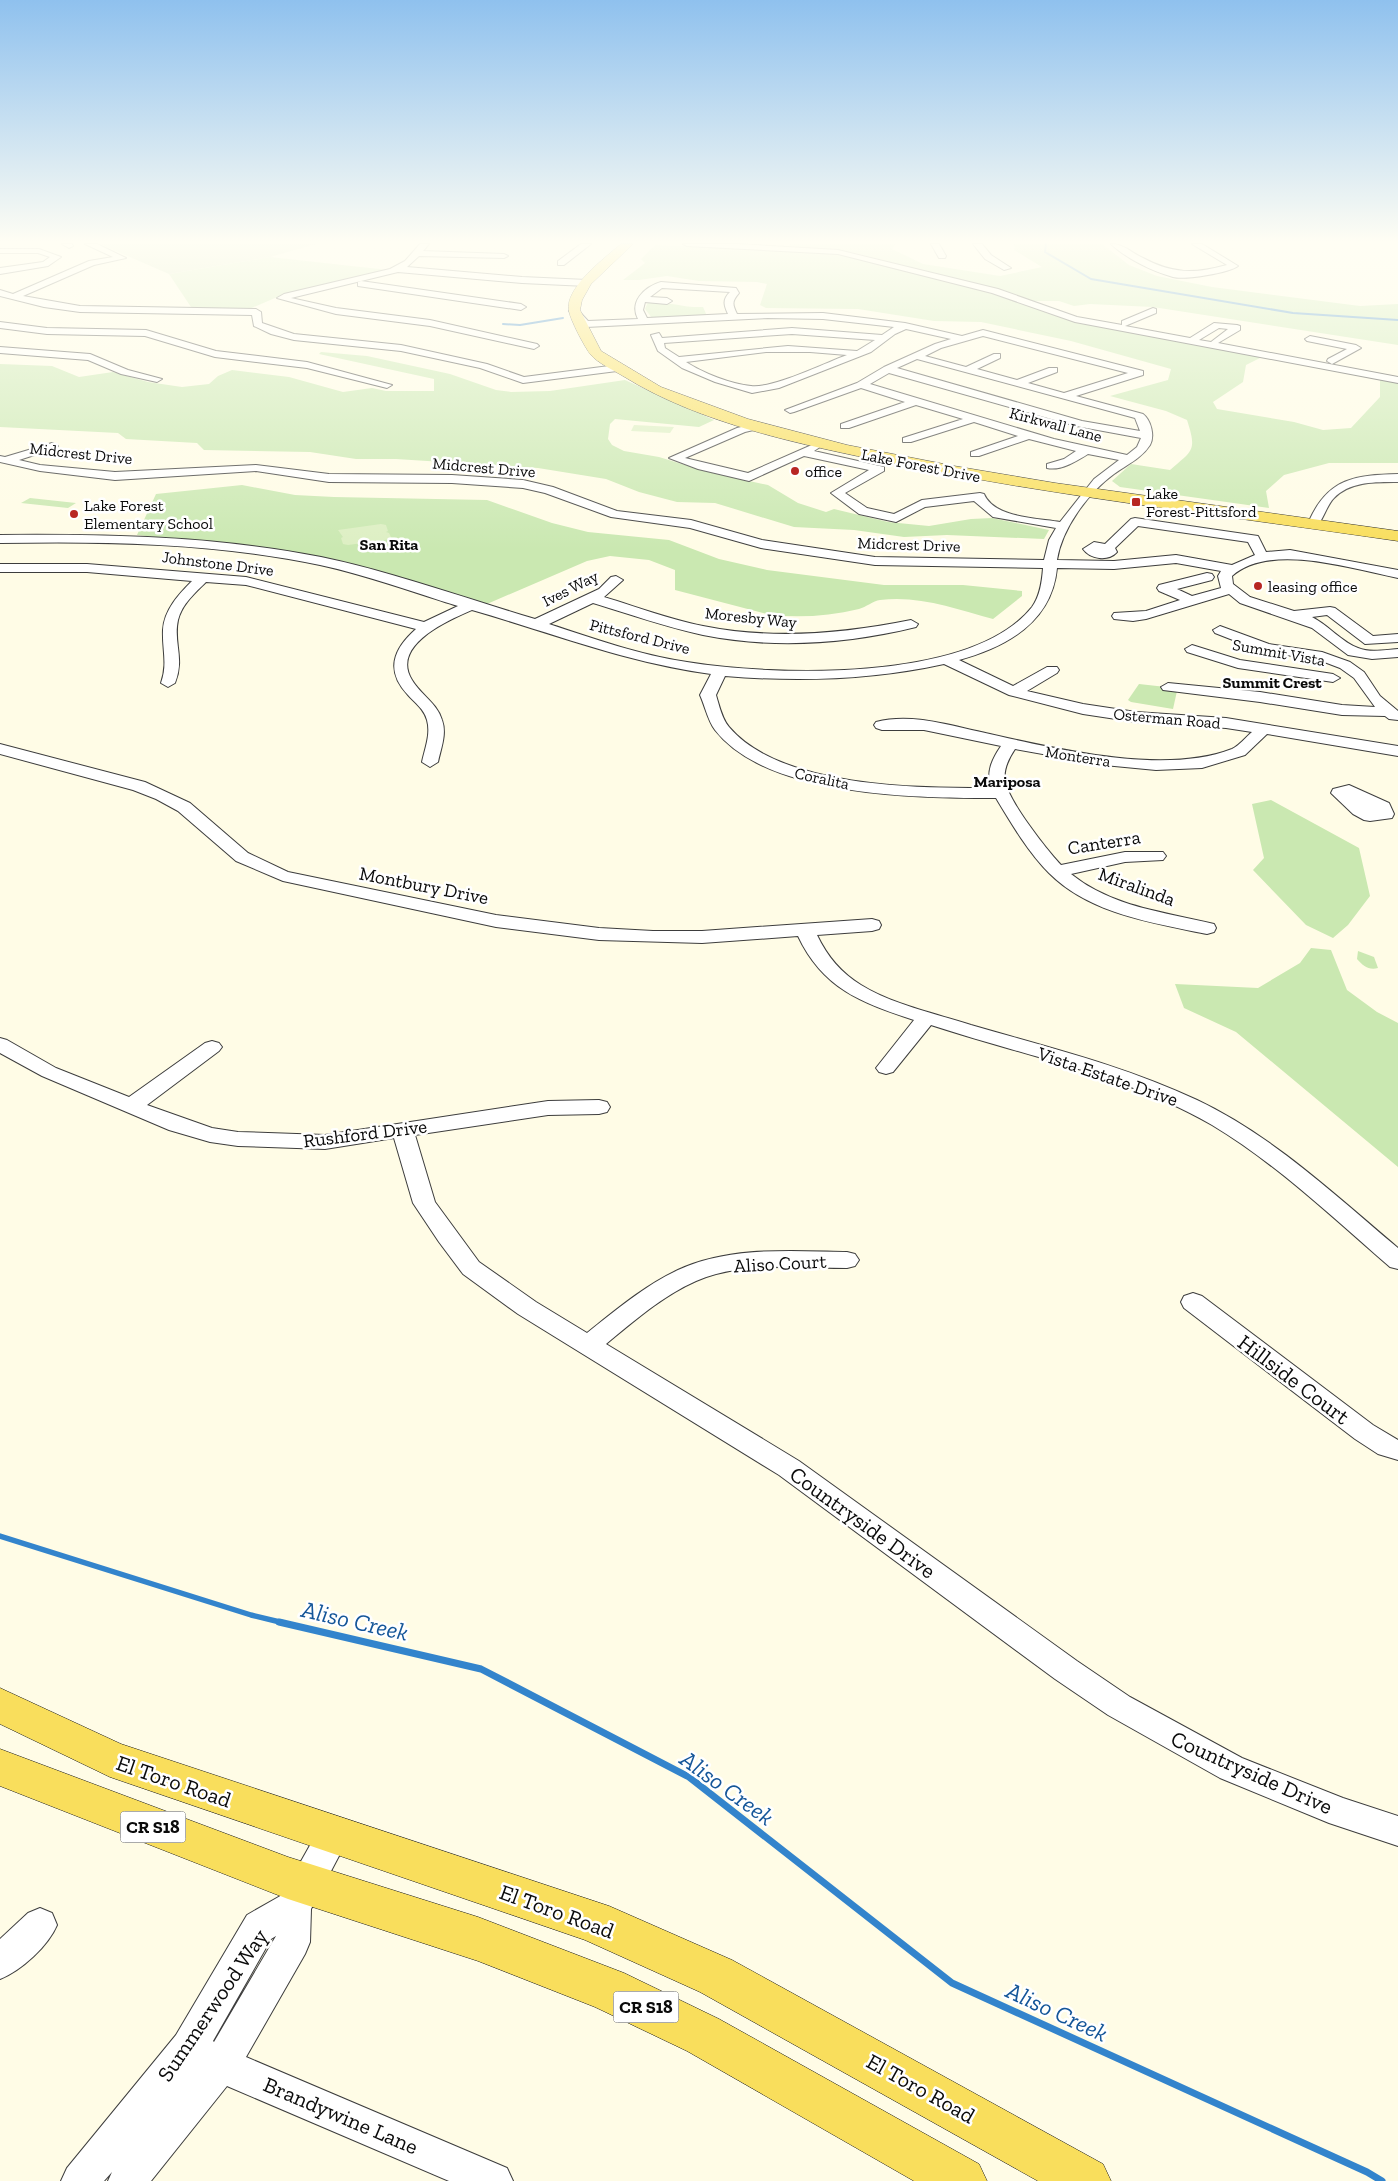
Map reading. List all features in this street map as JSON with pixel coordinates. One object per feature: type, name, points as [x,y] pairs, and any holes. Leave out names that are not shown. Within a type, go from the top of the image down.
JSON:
[{"type":"main road","name":"Lake Forest Drive","points":[[594,346],[601,357],[617,368],[683,401],[758,426],[824,442],[958,472],[1398,530]]},
{"type":"main road","name":"Lake Forest Drive","points":[[601,346],[624,366],[649,379],[715,407],[824,442]]},
{"type":"main road","name":"Lake Forest Drive","points":[[1092,490],[1398,536]]},
{"type":"main road","name":"El Toro Road","points":[[0,1705],[110,1760],[592,1921],[716,1976],[1086,2181]]},
{"type":"main road","name":"CR S18","points":[[0,1767],[300,1896],[478,1939],[608,1989],[703,2035],[962,2181]]},
{"type":"street","points":[[187,346],[215,354],[319,368],[387,386]]},
{"type":"street","points":[[294,364],[321,346]]},
{"type":"street","points":[[386,346],[483,366],[518,378],[530,380],[617,368]]},
{"type":"street","points":[[517,354],[533,346]]},
{"type":"street","points":[[660,346],[661,349],[677,360],[706,375],[752,390],[783,383],[874,346]]},
{"type":"street","points":[[790,410],[861,385],[888,369],[919,357],[939,346]]},
{"type":"street","points":[[1036,346],[1139,373],[1065,396]]},
{"type":"street","points":[[1218,346],[1398,380]]},
{"type":"street","points":[[1243,346],[1378,367],[1398,373]]},
{"type":"street","points":[[1310,357],[1332,346]]},
{"type":"street","points":[[1332,361],[1356,348],[1344,346]]},
{"type":"street","points":[[677,360],[797,347],[858,353]]},
{"type":"street","points":[[0,350],[90,357],[125,372],[157,378]]},
{"type":"street","points":[[728,353],[747,362]]},
{"type":"street","points":[[969,369],[988,362],[997,356]]},
{"type":"street","points":[[888,369],[1080,424],[1106,430],[1146,435],[1143,420],[1139,416],[919,357]]},
{"type":"street","points":[[483,366],[500,360]]},
{"type":"street","points":[[1356,372],[1378,367]]},
{"type":"street","points":[[1019,383],[1053,370]]},
{"type":"street","points":[[783,383],[799,387]]},
{"type":"street","name":"Kirkwall Lane","points":[[861,385],[1030,435],[1128,459]]},
{"type":"street","points":[[816,391],[833,395]]},
{"type":"street","points":[[846,426],[917,401]]},
{"type":"street","points":[[907,440],[974,419]]},
{"type":"street","points":[[758,426],[741,430],[675,458],[702,467],[749,476],[824,442]]},
{"type":"street","points":[[975,454],[1030,435]]},
{"type":"street","name":"Pittsford Drive","points":[[6,543],[161,543],[267,552],[353,568],[537,624],[618,652],[662,662],[720,671],[787,676],[841,674],[900,668],[944,659],[996,640],[1028,620],[1048,594],[1049,564],[1056,538],[1104,476],[1146,444],[1146,435]]},
{"type":"street","points":[[3,459],[52,446]]},
{"type":"street","points":[[1051,466],[1068,461],[1086,450]]},
{"type":"street","points":[[801,452],[880,469],[837,493],[863,511],[896,518],[922,504],[980,497],[992,485]]},
{"type":"street","name":"Midcrest Drive","points":[[3,459],[60,470],[136,476],[256,468],[336,478],[452,479],[506,483],[549,490],[615,514],[691,524],[750,542],[859,559],[901,562],[1049,564],[1056,567],[1100,569],[1185,563],[1230,570]]},
{"type":"street","points":[[136,476],[145,461]]},
{"type":"street","points":[[1316,519],[1331,494],[1339,488],[1361,481],[1398,478]]},
{"type":"street","points":[[980,497],[979,500],[997,514],[1064,526]]},
{"type":"street","points":[[1108,548],[1135,522],[1254,539],[1255,546],[1263,556]]},
{"type":"street","points":[[1340,562],[1346,552],[1398,562]]},
{"type":"street","points":[[1398,574],[1290,554],[1263,556],[1230,570],[1225,580],[1231,590],[1253,603],[1295,615],[1317,625],[1352,652],[1372,655],[1398,653]]},
{"type":"street","points":[[1362,567],[1358,576],[1398,582]]},
{"type":"street","name":"Johnstone Drive","points":[[0,568],[87,568],[203,577],[267,585],[426,627]]},
{"type":"street","points":[[168,683],[175,667],[170,627],[172,617],[183,598],[203,577]]},
{"type":"street","points":[[1190,600],[1164,588],[1207,577]]},
{"type":"street","name":"Ives Way","points":[[537,624],[610,588],[616,580]]},
{"type":"street","points":[[1112,632],[1122,610],[1129,608],[1146,614],[1212,593],[1231,590]]},
{"type":"street","name":"Moresby Way","points":[[592,598],[696,629],[760,638],[807,639],[848,636],[911,624]]},
{"type":"street","points":[[430,762],[436,736],[434,719],[426,704],[405,682],[400,673],[400,663],[409,641],[426,627],[471,605]]},
{"type":"street","points":[[1295,615],[1330,611],[1370,641],[1398,638]]},
{"type":"street","points":[[1220,630],[1266,648],[1322,656],[1345,665],[1358,675],[1375,699],[1393,716]]},
{"type":"street","points":[[1247,666],[1266,648]]},
{"type":"street","name":"Summit Vista","points":[[1192,649],[1247,666],[1333,678]]},
{"type":"street","name":"Osterman Road","points":[[944,659],[1014,692],[1051,702],[1113,714],[1226,723],[1397,749]]},
{"type":"street","points":[[1014,692],[1052,670]]},
{"type":"street","name":"Coralita","points":[[720,671],[708,695],[714,720],[733,742],[764,761],[807,776],[856,785],[936,793],[1001,793]]},
{"type":"street","points":[[1168,687],[1192,685],[1342,710],[1393,716]]},
{"type":"street","name":"Monterra","points":[[882,725],[923,725],[1011,744],[1113,762],[1182,764],[1224,757],[1240,751],[1259,738],[1264,729]]},
{"type":"street","name":"Miralinda","points":[[1011,744],[996,769],[997,783],[1001,793],[1058,871],[1093,895],[1113,904],[1140,914],[1207,928]]},
{"type":"street","name":"Montbury Drive","points":[[0,749],[139,786],[162,795],[184,807],[242,857],[282,876],[308,883],[520,926],[599,934],[702,937],[872,924]]},
{"type":"street","name":"Canterra","points":[[1058,871],[1125,857],[1157,856]]},
{"type":"street","name":"Vista Estate Drive","points":[[805,930],[822,964],[842,982],[863,995],[1125,1079],[1191,1106],[1272,1154],[1316,1189],[1398,1261]]},
{"type":"street","points":[[886,1068],[927,1017]]},
{"type":"street","name":"Rushford Drive","points":[[0,1044],[49,1072],[131,1106],[194,1130],[238,1139],[325,1142],[548,1108],[599,1107]]},
{"type":"street","points":[[131,1106],[212,1047]]},
{"type":"street","name":"Countryside Drive","points":[[403,1130],[424,1203],[471,1268],[527,1308],[789,1468],[1118,1706],[1231,1768],[1340,1812],[1398,1831]]},
{"type":"street","name":"Aliso Court","points":[[588,1346],[646,1299],[690,1274],[747,1262],[847,1260]]},
{"type":"street","name":"Hillside Court","points":[[1193,1302],[1364,1432],[1386,1447],[1398,1450]]},
{"type":"street","name":"Summerwood Way","points":[[127,2181],[221,2065],[293,1942],[300,1896],[334,1835]]},
{"type":"street","name":"Summerwood Way","points":[[80,2181],[189,2048],[259,1927],[300,1896]]},
{"type":"street","points":[[0,1962],[40,1925]]},
{"type":"street","name":"Brandywine Lane","points":[[189,2048],[221,2065],[494,2181]]},
{"type":"green space","points":[[1088,346],[1209,346],[1264,356],[1246,365],[1243,382],[1213,402],[1217,409],[1294,422],[1323,430],[1351,428],[1380,397],[1380,378],[1398,381],[1398,463],[1329,463],[1284,475],[1266,491],[1269,508],[1120,487],[1112,481],[1131,464],[1170,470],[1191,449],[1192,438],[1187,420],[1166,411],[1110,396],[1168,380],[1171,369]]},
{"type":"green space","points":[[321,352],[367,356],[450,374],[496,390],[511,392],[550,391],[625,380],[714,420],[699,427],[615,419],[610,424],[608,439],[612,445],[624,451],[659,457],[708,472],[768,485],[798,503],[826,512],[834,509],[888,522],[929,526],[971,519],[992,518],[1049,530],[1044,539],[947,535],[904,537],[854,530],[794,527],[715,503],[677,502],[639,492],[606,479],[538,468],[396,459],[356,459],[310,452],[204,450],[197,443],[126,439],[118,433],[0,427],[0,364],[52,366],[79,377],[113,372],[148,382],[182,387],[209,384],[218,376],[232,370],[289,377],[343,392],[372,388],[386,391],[434,391],[434,379],[319,354]]},
{"type":"green space","points":[[634,425],[674,427],[670,433],[631,431]]},
{"type":"green space","points":[[242,485],[295,495],[487,500],[552,523],[588,532],[669,540],[719,559],[767,570],[884,585],[963,585],[1022,591],[1022,596],[993,619],[951,607],[909,599],[877,601],[859,609],[826,615],[771,615],[675,590],[675,570],[649,560],[610,556],[587,561],[487,604],[339,560],[272,549],[137,535],[156,494]]},
{"type":"green space","points":[[30,498],[76,503],[68,508],[21,503]]},
{"type":"green space","points":[[381,524],[386,525],[388,531],[386,532],[389,533],[392,539],[348,545],[343,544],[341,538],[343,537],[338,530]]},
{"type":"green space","points":[[1139,684],[1166,687],[1177,691],[1173,709],[1128,700]]},
{"type":"green space","points":[[1271,800],[1359,848],[1370,896],[1348,925],[1333,938],[1306,925],[1253,870],[1264,858],[1252,804]]},
{"type":"green space","points":[[1311,948],[1331,950],[1347,990],[1377,1012],[1398,1023],[1398,1167],[1236,1032],[1184,1008],[1175,984],[1258,988],[1300,963]]},
{"type":"green space","points":[[1358,951],[1374,957],[1378,968],[1369,968],[1361,963],[1357,959]]},
{"type":"waterway","name":"Aliso Creek","points":[[0,1536],[251,1615],[284,1623]]},
{"type":"waterway","name":"Aliso Creek","points":[[279,1622],[481,1669],[689,1777],[952,1983],[1367,2172],[1382,2181]]},
{"type":"place","name":"office","points":[[795,471]]},
{"type":"place","name":"Lake Forest-Pittsford","points":[[1136,502]]},
{"type":"place","name":"Lake Forest Elementary School","points":[[74,514]]},
{"type":"place","name":"leasing office","points":[[1258,586]]},
{"type":"district","name":"San Rita","points":[[389,544]]},
{"type":"district","name":"Summit Crest","points":[[1272,682]]},
{"type":"district","name":"Mariposa","points":[[1007,781]]}]
